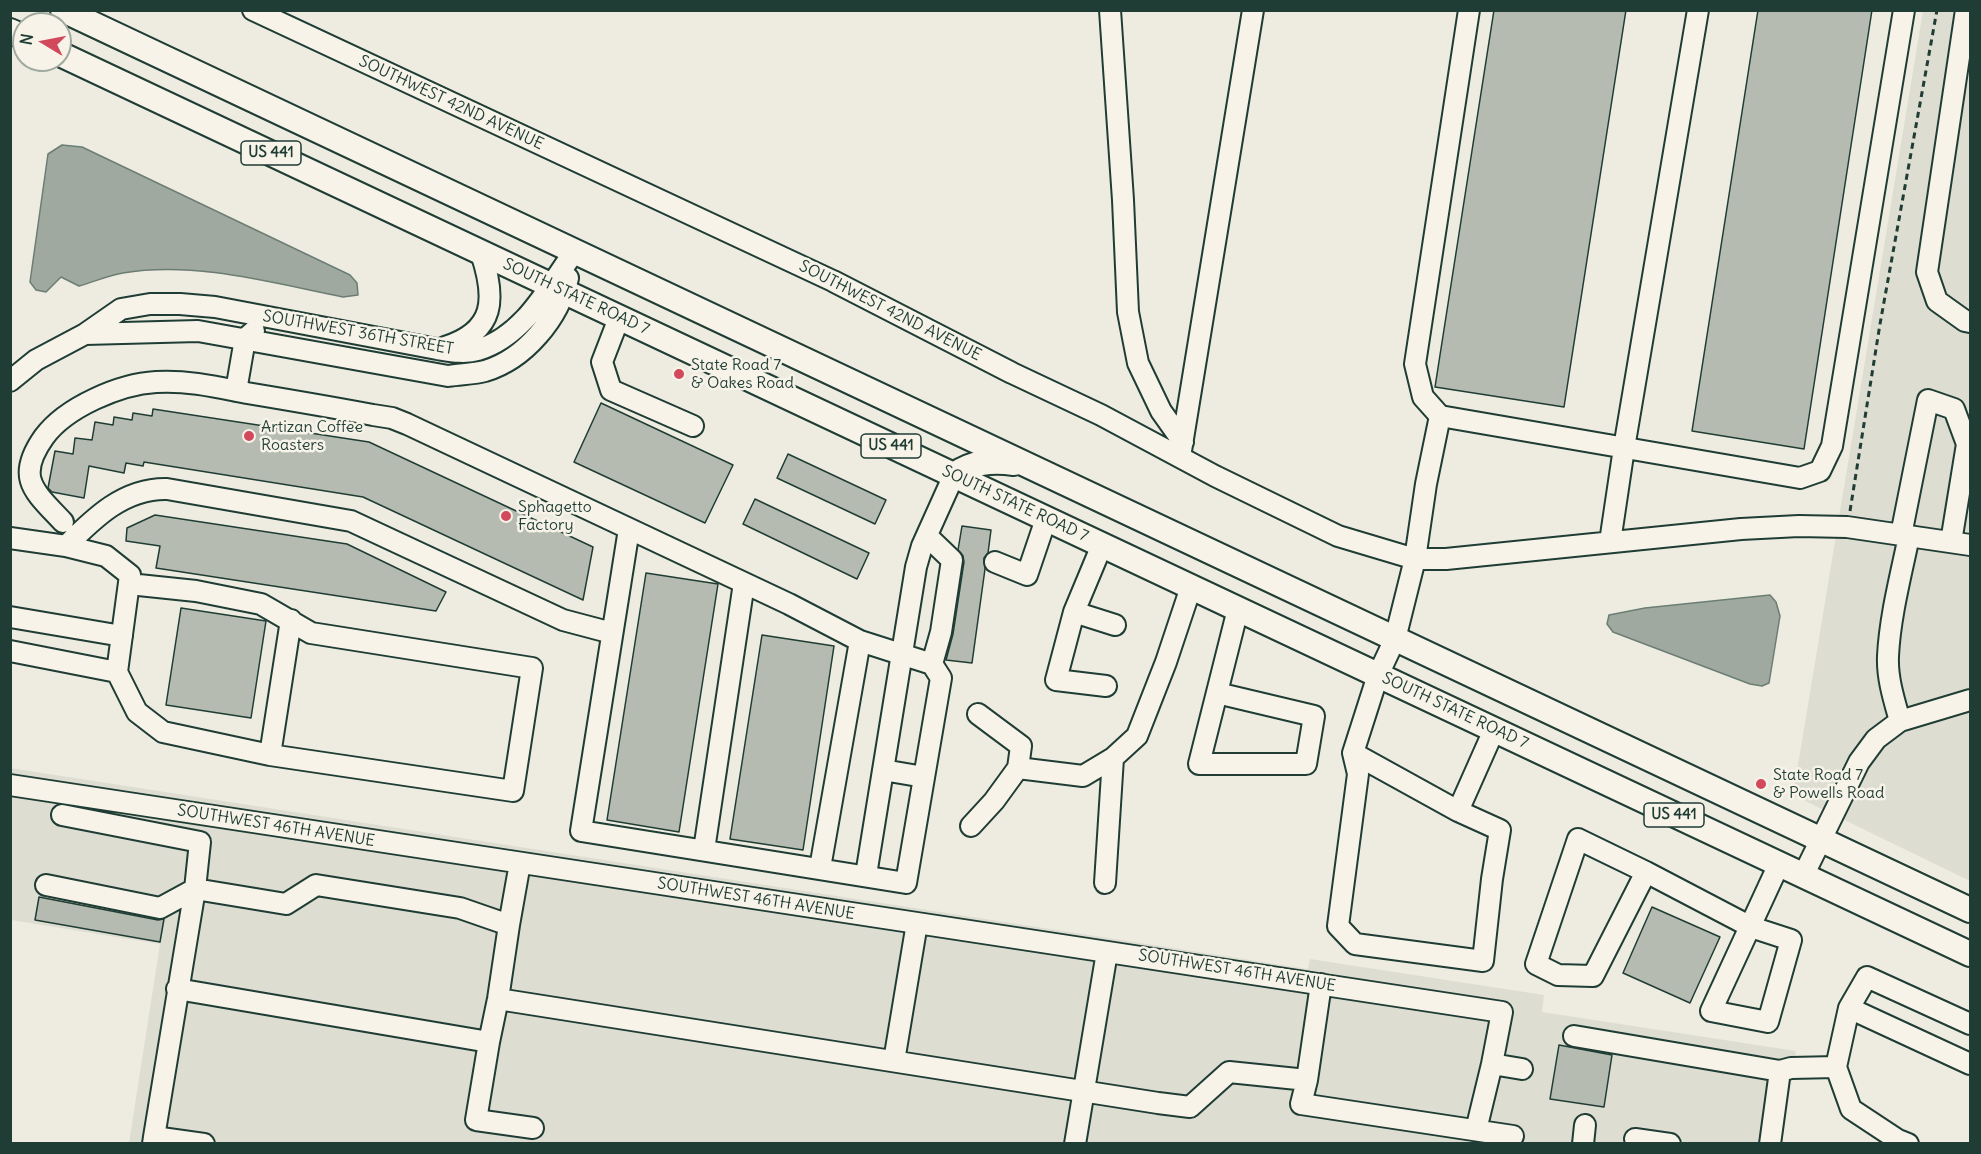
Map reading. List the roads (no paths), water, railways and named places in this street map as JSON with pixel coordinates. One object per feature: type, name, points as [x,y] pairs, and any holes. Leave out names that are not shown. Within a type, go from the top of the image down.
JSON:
[{"type":"main road","name":"US 441","points":[[63,10],[1971,910]]},
{"type":"main road","name":"SOUTH STATE ROAD 7","points":[[72,60],[1971,954]]},
{"type":"main road","points":[[954,475],[965,467],[981,462],[999,461],[1025,464]]},
{"type":"street","name":"SOUTHWEST 42ND AVENUE","points":[[253,10],[833,281],[1012,373],[1181,450],[1338,536],[1415,559],[1446,559],[1741,529],[1799,526],[1848,527],[1971,545]]},
{"type":"street","points":[[1110,10],[1128,312],[1138,363],[1181,450]]},
{"type":"street","points":[[1181,450],[1253,10]]},
{"type":"street","points":[[1469,10],[1415,364],[1423,397],[1440,416],[1800,478],[1820,471],[1832,446],[1904,10]]},
{"type":"street","points":[[1610,542],[1698,10]]},
{"type":"street","points":[[1966,10],[1927,272],[1938,301],[1965,321],[1971,322]]},
{"type":"street","name":"SOUTHWEST 36TH STREET","points":[[85,334],[198,331],[448,376],[485,371],[514,358],[542,332],[574,252]]},
{"type":"street","points":[[437,349],[462,342],[474,334],[484,322],[490,294],[488,274],[481,253]]},
{"type":"street","name":"SOUTHWEST 36TH STREET","points":[[14,374],[85,334],[121,309],[150,304],[180,303],[215,307],[462,352],[477,350],[494,343],[512,331],[558,289]]},
{"type":"street","points":[[619,318],[602,362],[611,390],[693,426]]},
{"type":"street","points":[[236,391],[245,339],[254,330],[284,320]]},
{"type":"street","points":[[63,522],[31,484],[29,468],[35,451],[49,431],[74,411],[103,396],[131,386],[156,382],[188,382],[392,418],[629,529],[744,583],[789,604],[860,641],[932,664],[941,678],[906,883],[581,831],[629,529]]},
{"type":"street","points":[[1900,721],[1890,683],[1888,658],[1905,535],[1928,400],[1954,409],[1967,444],[1951,542]]},
{"type":"street","points":[[1353,753],[1458,811],[1500,830],[1483,961],[1355,944],[1338,926],[1358,774],[1353,753],[1378,675],[1395,639],[1415,559],[1426,484],[1440,416]]},
{"type":"street","points":[[866,876],[916,567],[954,475]]},
{"type":"street","points":[[20,540],[83,513],[106,509],[147,490],[166,489],[351,521],[563,620],[612,633]]},
{"type":"street","points":[[66,546],[106,509]]},
{"type":"street","points":[[995,562],[1027,574],[1046,519]]},
{"type":"street","points":[[927,536],[952,560],[941,632],[932,664]]},
{"type":"street","points":[[20,540],[66,546],[106,556],[130,575],[117,672],[137,712],[163,732],[270,755],[513,791],[532,668],[311,633],[261,604],[196,591],[129,584]]},
{"type":"street","points":[[1102,545],[1074,612],[1056,680],[1106,686]]},
{"type":"street","points":[[704,850],[744,583]]},
{"type":"street","points":[[1018,768],[1083,776],[1113,758],[1137,736],[1166,662],[1191,587]]},
{"type":"street","points":[[1217,693],[1314,716],[1306,764],[1199,764],[1238,609]]},
{"type":"street","points":[[1074,612],[1115,625]]},
{"type":"street","points":[[10,617],[122,636]]},
{"type":"street","points":[[270,755],[291,620]]},
{"type":"street","points":[[820,868],[860,641]]},
{"type":"street","points":[[10,651],[117,672]]},
{"type":"street","points":[[1803,876],[1859,762],[1876,740],[1900,721],[1971,700]]},
{"type":"street","points":[[971,826],[994,801],[1018,768],[1021,746],[978,714]]},
{"type":"street","points":[[1458,811],[1494,729]]},
{"type":"street","points":[[1105,883],[1113,758]]},
{"type":"street","points":[[883,770],[924,777]]},
{"type":"street","name":"SOUTHWEST 46TH AVENUE","points":[[10,785],[1502,1012],[1492,1064]]},
{"type":"street","points":[[62,815],[200,842]]},
{"type":"street","points":[[198,1143],[153,1140],[195,889],[205,815]]},
{"type":"street","points":[[1646,872],[1593,976],[1558,975],[1536,963],[1578,839],[1646,872],[1751,927],[1791,940],[1768,1022],[1711,1011],[1751,927],[1779,864]]},
{"type":"street","points":[[520,863],[476,1120],[533,1128]]},
{"type":"street","points":[[46,885],[160,908],[195,889],[286,904],[316,885],[460,908],[509,925]]},
{"type":"street","points":[[894,1061],[917,923]]},
{"type":"street","points":[[1075,1143],[1107,952]]},
{"type":"street","points":[[1908,1143],[1898,1140],[1851,1109],[1836,1067],[1849,1008],[1867,977],[1971,1024]]},
{"type":"street","points":[[1321,984],[1300,1104],[1513,1136]]},
{"type":"street","points":[[177,989],[489,1042]]},
{"type":"street","points":[[498,999],[1190,1107],[1229,1072],[1306,1080]]},
{"type":"street","points":[[1849,1008],[1971,1064]]},
{"type":"street","points":[[1574,1036],[1780,1071],[1791,1068],[1836,1067]]},
{"type":"street","points":[[1476,1130],[1492,1064],[1522,1069]]},
{"type":"street","points":[[1770,1143],[1780,1071]]},
{"type":"street","points":[[1635,1139],[1670,1143]]},
{"type":"place","name":"State Road 7 & Oakes Road","points":[[679,374]]},
{"type":"place","name":"Artizan Coffee Roasters","points":[[249,436]]},
{"type":"place","name":"Sphagetto Factory","points":[[506,516]]},
{"type":"place","name":"State Road 7 & Powells Road","points":[[1761,784]]}]
